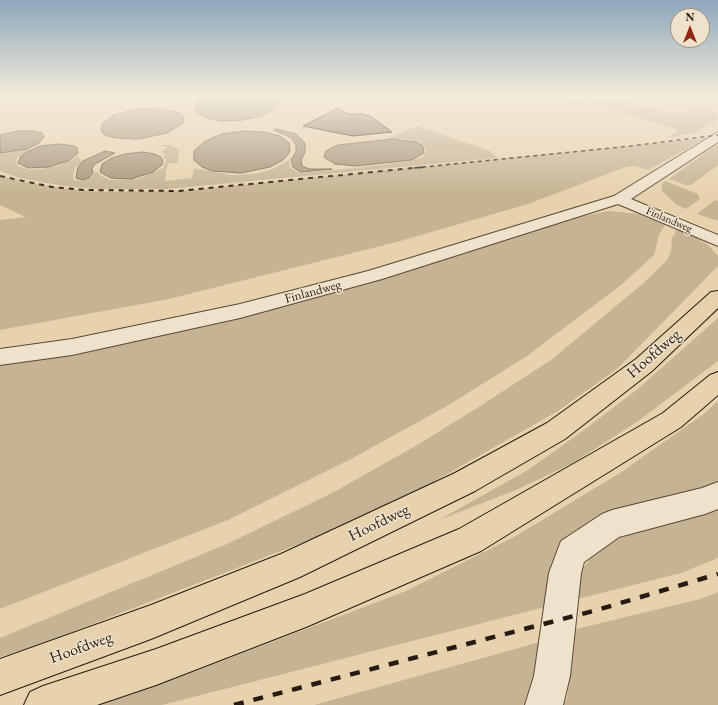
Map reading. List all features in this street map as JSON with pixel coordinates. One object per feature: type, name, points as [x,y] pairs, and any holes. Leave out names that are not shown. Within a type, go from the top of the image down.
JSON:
[{"type":"main road","name":"Hoofdweg","points":[[0,677],[151,622],[289,566],[465,482],[556,431],[644,365],[718,297]]},
{"type":"main road","points":[[43,705],[156,667],[306,610],[470,540],[672,420],[718,381]]},
{"type":"street","name":"Finlandweg","points":[[0,357],[72,346],[240,311],[375,275],[626,195],[718,136]]},
{"type":"street","name":"Finlandweg","points":[[626,195],[718,226]]},
{"type":"street","name":"Finlandweg","points":[[626,195],[718,241]]},
{"type":"street","points":[[544,705],[552,676],[565,573],[572,552],[612,524],[705,501],[718,495]]},
{"type":"shaded area","points":[[172,130],[167,133],[139,139],[115,138],[105,135],[101,131]]},
{"type":"shaded area","points":[[274,130],[296,134],[305,143],[305,152],[301,160],[302,166],[309,169],[332,169],[300,172],[293,167],[291,160],[296,152],[296,145],[292,138]]},
{"type":"shaded area","points":[[408,130],[428,130],[490,151],[497,158],[167,189],[96,189],[64,186],[20,178],[0,171],[0,154],[28,149],[30,150],[18,157],[16,161],[18,166],[29,170],[59,166],[78,156],[82,162],[75,167],[73,175],[74,180],[80,181],[90,179],[96,171],[101,176],[110,180],[138,179],[163,168],[166,160],[163,156],[166,155],[161,152],[167,147],[158,145],[170,145],[179,150],[178,163],[169,163],[166,170],[165,181],[192,178],[194,168],[230,175],[254,174],[273,169],[289,160],[290,167],[298,173],[412,161],[423,157],[426,153],[425,147],[419,142],[407,139],[388,139]]},
{"type":"shaded area","points":[[679,130],[699,130],[694,133],[667,138]]},
{"type":"shaded area","points":[[18,131],[35,131],[42,133],[44,137],[39,143],[27,149],[0,153],[0,135]]},
{"type":"shaded area","points":[[245,131],[264,132],[280,136],[289,143],[290,152],[283,160],[270,167],[241,173],[212,171],[202,167],[194,160],[194,151],[205,141],[222,134]]},
{"type":"shaded area","points":[[706,138],[648,170],[635,166],[626,167],[528,204],[397,242],[169,299],[0,330],[0,220],[26,217],[0,205],[0,176],[24,182],[67,189],[104,192],[182,191]]},
{"type":"shaded area","points":[[392,139],[416,142],[423,146],[424,153],[412,160],[355,166],[335,164],[324,157],[326,151],[338,145]]},
{"type":"shaded area","points":[[59,144],[74,146],[77,148],[78,153],[68,161],[49,167],[28,168],[18,163],[21,156],[29,151],[40,146]]},
{"type":"shaded area","points":[[718,144],[718,165],[691,185],[686,185],[669,179]]},
{"type":"shaded area","points":[[105,151],[115,153],[95,164],[92,168],[93,173],[89,178],[82,180],[76,178],[78,167],[83,161]]},
{"type":"shaded area","points":[[142,152],[155,154],[161,157],[163,161],[162,165],[153,172],[131,179],[111,178],[100,172],[102,164],[112,158],[125,154]]},
{"type":"shaded area","points":[[665,181],[698,194],[700,199],[686,209],[677,205],[662,191],[662,184]]},
{"type":"shaded area","points":[[715,200],[718,201],[718,221],[697,214]]},
{"type":"shaded area","points":[[609,211],[638,214],[665,225],[659,235],[654,255],[621,285],[527,356],[447,406],[351,459],[228,520],[0,609],[0,366],[156,336],[383,278],[579,217]]},
{"type":"shaded area","points":[[677,229],[708,245],[718,256],[718,266],[617,369],[558,411],[412,494],[335,530],[33,647],[0,657],[0,638],[227,544],[334,492],[419,444],[477,408],[551,360],[646,281],[667,260],[671,252],[672,238]]},
{"type":"shaded area","points":[[718,318],[718,361],[637,422],[571,464],[516,490],[439,520],[528,470],[584,430],[639,388]]},
{"type":"shaded area","points":[[718,401],[718,484],[601,519],[549,606],[162,705],[92,705],[172,680],[406,591],[514,537],[620,473],[705,413]]},
{"type":"shaded area","points":[[718,508],[718,558],[681,573],[574,600],[582,570],[592,556],[610,541]]},
{"type":"shaded area","points":[[718,592],[718,705],[563,705],[567,698],[576,629],[700,599]]},
{"type":"shaded area","points":[[540,642],[530,705],[314,705]]},
{"type":"building","points":[[322,130],[389,130],[392,132],[353,136]]},
{"type":"railway","points":[[420,167],[631,146],[718,135]]},
{"type":"railway","points":[[0,176],[52,187],[84,190],[178,191],[420,167]]},
{"type":"railway","points":[[414,168],[420,167]]},
{"type":"railway","points":[[234,705],[597,610],[718,574]]}]
